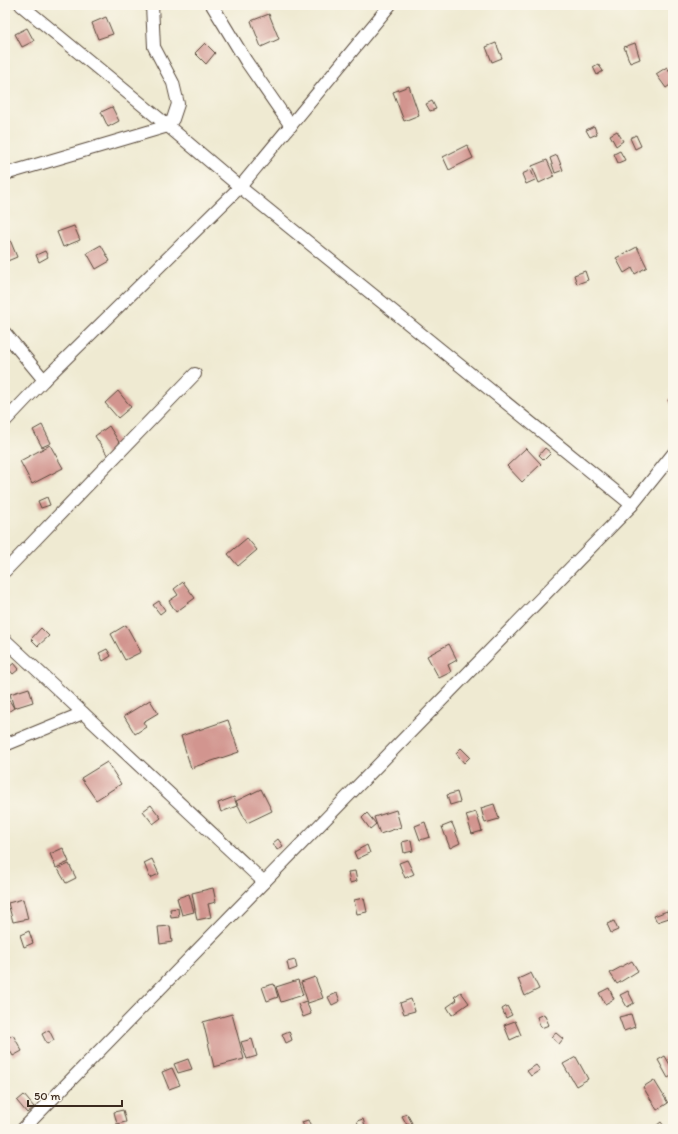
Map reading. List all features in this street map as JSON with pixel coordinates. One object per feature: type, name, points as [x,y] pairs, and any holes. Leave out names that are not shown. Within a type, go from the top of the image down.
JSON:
[{"type":"street","points":[[21,5],[240,187],[632,505]]},
{"type":"street","points":[[5,174],[168,126],[173,119],[178,104],[174,83],[154,46],[152,5]]},
{"type":"street","points":[[212,5],[246,61],[290,126]]},
{"type":"street","points":[[5,421],[44,380],[240,187],[390,5]]},
{"type":"street","points":[[5,333],[44,380]]},
{"type":"street","points":[[5,572],[195,374]]},
{"type":"street","points":[[23,1129],[632,505],[673,454]]},
{"type":"street","points":[[5,640],[264,882]]},
{"type":"street","points":[[5,745],[82,713]]},
{"type":"building","points":[[269,14],[279,39],[261,47],[251,21]]},
{"type":"building","points":[[106,17],[113,34],[98,39],[92,23]]},
{"type":"building","points":[[27,28],[34,41],[22,47],[15,34]]},
{"type":"building","points":[[205,43],[215,53],[206,64],[195,53]]},
{"type":"building","points":[[496,43],[502,58],[492,62],[486,47]]},
{"type":"building","points":[[635,43],[640,59],[630,63],[624,47]]},
{"type":"building","points":[[598,64],[603,71],[597,75],[593,67]]},
{"type":"building","points":[[667,67],[673,77],[673,83],[666,88],[656,74]]},
{"type":"building","points":[[409,86],[419,115],[404,121],[393,92]]},
{"type":"building","points":[[432,101],[436,109],[430,111],[426,104]]},
{"type":"building","points":[[112,107],[119,121],[108,127],[101,112]]},
{"type":"building","points":[[594,126],[597,134],[590,137],[586,130]]},
{"type":"building","points":[[617,131],[623,141],[616,146],[610,135]]},
{"type":"building","points":[[636,135],[641,146],[635,149],[630,138]]},
{"type":"building","points":[[467,145],[473,158],[449,170],[443,157]]},
{"type":"building","points":[[620,151],[625,160],[618,163],[614,154]]},
{"type":"building","points":[[557,155],[563,170],[555,173],[550,158]]},
{"type":"building","points":[[547,160],[554,176],[539,183],[532,166]]},
{"type":"building","points":[[531,170],[535,180],[526,184],[522,174]]},
{"type":"building","points":[[74,226],[80,240],[63,247],[57,232]]},
{"type":"building","points":[[10,240],[17,257],[5,262],[5,242]]},
{"type":"building","points":[[101,245],[110,261],[96,269],[87,253]]},
{"type":"building","points":[[637,247],[647,267],[635,274],[632,268],[624,273],[616,258]]},
{"type":"building","points":[[45,251],[48,257],[39,262],[36,255]]},
{"type":"building","points":[[585,271],[588,280],[577,284],[574,275]]},
{"type":"building","points":[[118,391],[131,407],[118,418],[105,403]]},
{"type":"building","points":[[673,397],[673,409],[668,400]]},
{"type":"building","points":[[42,425],[51,443],[42,447],[33,430]]},
{"type":"building","points":[[109,426],[122,447],[108,456],[95,436]]},
{"type":"building","points":[[50,445],[63,468],[32,484],[20,461]]},
{"type":"building","points":[[526,448],[541,464],[522,482],[507,466]]},
{"type":"building","points":[[545,448],[551,453],[544,460],[539,455]]},
{"type":"building","points":[[47,497],[50,505],[41,508],[38,501]]},
{"type":"building","points":[[247,538],[257,550],[238,566],[228,554]]},
{"type":"building","points":[[183,582],[195,598],[176,612],[169,601],[178,595],[174,589]]},
{"type":"building","points":[[159,601],[165,610],[160,614],[153,605]]},
{"type":"building","points":[[126,625],[141,652],[125,660],[111,634]]},
{"type":"building","points":[[41,628],[49,636],[38,646],[31,639]]},
{"type":"building","points":[[449,644],[457,660],[448,665],[451,672],[439,678],[427,656]]},
{"type":"building","points":[[107,649],[111,656],[103,661],[99,653]]},
{"type":"building","points":[[14,663],[19,669],[13,674],[8,668]]},
{"type":"building","points":[[29,688],[33,702],[14,708],[10,694]]},
{"type":"building","points":[[6,695],[14,708],[5,714],[5,696]]},
{"type":"building","points":[[150,700],[158,713],[143,722],[146,727],[135,734],[124,716]]},
{"type":"building","points":[[228,720],[239,752],[191,768],[181,736]]},
{"type":"building","points":[[461,748],[470,757],[464,763],[456,753]]},
{"type":"building","points":[[107,762],[121,784],[96,800],[81,778]]},
{"type":"building","points":[[261,789],[272,811],[247,823],[236,801]]},
{"type":"building","points":[[457,792],[460,802],[450,805],[447,795]]},
{"type":"building","points":[[234,797],[237,806],[221,812],[218,803]]},
{"type":"building","points":[[494,804],[499,819],[485,823],[481,808]]},
{"type":"building","points":[[151,805],[161,818],[153,824],[143,811]]},
{"type":"building","points":[[396,810],[401,827],[380,834],[374,817]]},
{"type":"building","points":[[476,812],[482,831],[472,834],[466,815]]},
{"type":"building","points":[[367,813],[376,824],[370,829],[362,818]]},
{"type":"building","points":[[425,822],[430,837],[420,840],[415,826]]},
{"type":"building","points":[[452,823],[460,843],[450,848],[442,827]]},
{"type":"building","points":[[278,839],[283,846],[277,850],[273,843]]},
{"type":"building","points":[[411,840],[413,851],[404,853],[402,842]]},
{"type":"building","points":[[367,845],[370,853],[357,859],[354,852]]},
{"type":"building","points":[[63,848],[69,862],[56,868],[50,854]]},
{"type":"building","points":[[152,859],[159,874],[150,878],[144,863]]},
{"type":"building","points":[[407,860],[414,874],[405,878],[399,863]]},
{"type":"building","points":[[69,864],[76,878],[66,883],[58,869]]},
{"type":"building","points":[[355,871],[357,881],[350,883],[348,872]]},
{"type":"building","points":[[213,888],[216,902],[208,904],[211,917],[197,920],[192,893]]},
{"type":"building","points":[[189,894],[194,912],[182,915],[177,898]]},
{"type":"building","points":[[364,898],[367,912],[357,914],[354,900]]},
{"type":"building","points":[[23,899],[28,919],[13,922],[8,903]]},
{"type":"building","points":[[178,908],[179,917],[171,918],[170,909]]},
{"type":"building","points":[[667,911],[669,918],[657,922],[654,916]]},
{"type":"building","points":[[614,921],[618,930],[611,933],[607,924]]},
{"type":"building","points":[[170,926],[172,942],[160,944],[158,927]]},
{"type":"building","points":[[29,931],[33,943],[24,947],[20,935]]},
{"type":"building","points":[[295,960],[297,968],[289,971],[287,962]]},
{"type":"building","points":[[632,961],[638,971],[617,984],[610,973]]},
{"type":"building","points":[[531,973],[539,989],[525,996],[518,979]]},
{"type":"building","points":[[315,977],[323,998],[308,1003],[301,982]]},
{"type":"building","points":[[298,980],[303,995],[281,1002],[276,987]]},
{"type":"building","points":[[274,984],[278,997],[267,1001],[262,987]]},
{"type":"building","points":[[609,988],[614,999],[605,1004],[599,993]]},
{"type":"building","points":[[628,991],[634,1003],[627,1007],[620,995]]},
{"type":"building","points":[[461,992],[469,1003],[452,1015],[447,1007],[457,1000],[454,997]]},
{"type":"building","points":[[337,993],[340,1001],[332,1005],[328,997]]},
{"type":"building","points":[[411,999],[415,1011],[404,1014],[400,1003]]},
{"type":"building","points":[[306,1001],[311,1014],[303,1017],[298,1004]]},
{"type":"building","points":[[507,1006],[512,1015],[506,1018],[502,1009]]},
{"type":"building","points":[[232,1014],[244,1059],[214,1067],[203,1022]]},
{"type":"building","points":[[544,1014],[549,1025],[541,1028],[537,1017]]},
{"type":"building","points":[[631,1014],[635,1027],[624,1031],[619,1017]]},
{"type":"building","points":[[515,1021],[521,1035],[510,1040],[504,1025]]},
{"type":"building","points":[[49,1030],[54,1040],[47,1044],[42,1034]]},
{"type":"building","points":[[289,1031],[292,1040],[286,1043],[282,1034]]},
{"type":"building","points":[[556,1033],[563,1039],[559,1044],[551,1037]]},
{"type":"building","points":[[13,1035],[22,1051],[13,1056],[5,1042],[5,1039]]},
{"type":"building","points":[[252,1039],[257,1056],[247,1059],[241,1042]]},
{"type":"building","points":[[665,1056],[673,1070],[673,1075],[668,1078],[658,1060]]},
{"type":"building","points":[[576,1057],[588,1079],[576,1086],[563,1064]]},
{"type":"building","points":[[188,1059],[192,1069],[178,1073],[174,1064]]},
{"type":"building","points":[[536,1065],[540,1070],[531,1076],[527,1071]]},
{"type":"building","points":[[172,1068],[180,1085],[169,1089],[162,1072]]},
{"type":"building","points":[[654,1080],[668,1103],[657,1110],[643,1087]]},
{"type":"building","points":[[24,1095],[34,1107],[27,1113],[17,1101]]},
{"type":"building","points":[[123,1110],[126,1122],[117,1124],[114,1112]]},
{"type":"building","points":[[407,1114],[412,1123],[407,1125],[402,1116]]},
{"type":"building","points":[[363,1119],[366,1129],[360,1129],[357,1121]]},
{"type":"building","points":[[308,1120],[312,1128],[305,1129],[302,1122]]},
{"type":"building","points":[[661,1122],[666,1129],[652,1129]]}]
